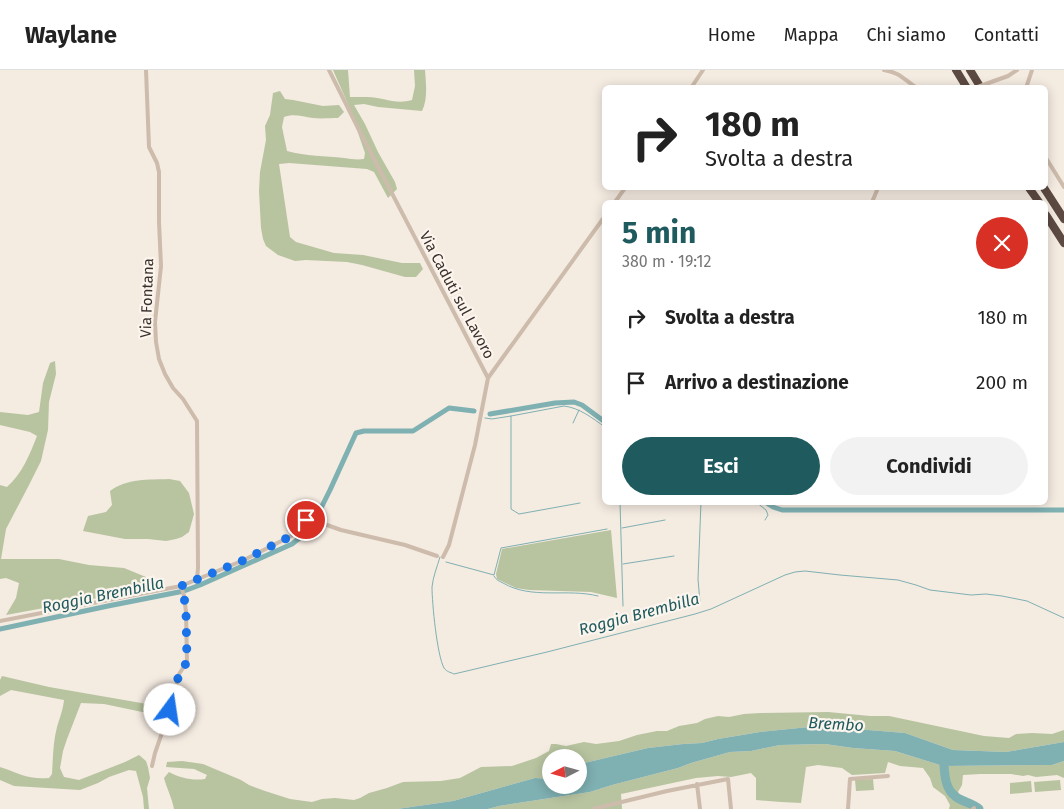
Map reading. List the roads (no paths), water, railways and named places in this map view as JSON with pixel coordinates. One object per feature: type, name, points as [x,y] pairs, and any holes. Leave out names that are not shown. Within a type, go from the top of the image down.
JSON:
[{"type":"highway","points":[[956,70],[965,85]]},
{"type":"highway","points":[[970,70],[979,85]]},
{"type":"highway","points":[[1045,190],[1064,219]]},
{"type":"highway","points":[[1048,218],[1064,243]]},
{"type":"street","name":"Via Fontana","points":[[146,70],[149,147],[157,162],[159,172],[161,266],[155,322],[156,342],[159,359],[165,374],[197,421],[197,579]]},
{"type":"street","name":"Via Caduti sul Lavoro","points":[[330,70],[488,378],[602,220]]},
{"type":"street","points":[[693,85],[703,70]]},
{"type":"street","points":[[884,70],[900,75],[912,85]]},
{"type":"street","points":[[983,85],[1008,76],[1017,70]]},
{"type":"street","points":[[1027,85],[1032,70]]},
{"type":"street","points":[[1048,161],[1064,187]]},
{"type":"street","points":[[616,200],[623,190]]},
{"type":"street","points":[[444,557],[449,545],[472,454],[488,378]]},
{"type":"street","points":[[0,621],[181,587],[244,560],[291,536],[306,520],[313,520],[341,530],[405,545],[437,556]]},
{"type":"street","points":[[152,766],[170,710],[179,674],[187,662],[184,596],[181,587]]},
{"type":"street","points":[[848,809],[850,779],[888,776]]},
{"type":"street","points":[[593,809],[696,784],[728,779],[731,809]]},
{"type":"street","points":[[696,784],[700,809]]},
{"type":"water","points":[[819,726],[905,733],[953,750],[1006,752],[1064,742],[1064,761],[1052,765],[943,766],[895,751],[825,744],[780,745],[751,751],[730,752],[588,792],[588,762],[648,748],[702,743],[760,732]]},
{"type":"water","points":[[535,778],[542,778],[542,794],[577,794],[488,809],[397,809],[453,801]]},
{"type":"waterway","name":"Roggia Brembilla","points":[[490,414],[555,403],[574,402],[582,405],[602,420]]},
{"type":"waterway","points":[[485,418],[492,419],[564,406],[581,411],[602,425]]},
{"type":"waterway","name":"Roggia Brembilla","points":[[320,510],[356,433],[364,431],[413,431],[449,408],[474,411]]},
{"type":"waterway","points":[[573,423],[579,410]]},
{"type":"waterway","points":[[511,416],[511,509],[519,514],[580,503]]},
{"type":"waterway","points":[[620,505],[623,606]]},
{"type":"waterway","points":[[700,603],[698,579],[701,505]]},
{"type":"waterway","points":[[760,505],[766,510],[768,515],[765,520]]},
{"type":"waterway","name":"Roggia Brembilla","points":[[770,505],[782,510],[1064,510]]},
{"type":"waterway","points":[[622,528],[665,520]]},
{"type":"waterway","name":"Roggia Brembilla","points":[[0,629],[184,591],[292,544],[313,523]]},
{"type":"waterway","points":[[446,562],[494,575],[501,548],[607,529]]},
{"type":"waterway","points":[[623,564],[674,556]]},
{"type":"waterway","name":"Roggia Brembilla","points":[[440,557],[432,587],[435,629],[441,661],[444,668],[454,674],[695,614],[711,609],[785,575],[805,571],[898,580],[930,590],[971,595],[1002,596],[1027,601],[1064,618]]},
{"type":"waterway","points":[[494,576],[503,583],[526,591],[598,596]]},
{"type":"waterway","points":[[943,755],[948,788],[957,798],[979,809]]},
{"type":"water label","name":"Brembo","points":[[836,724]]}]
